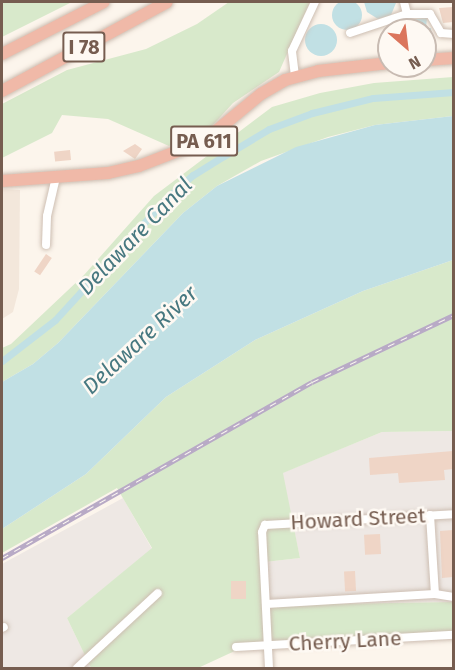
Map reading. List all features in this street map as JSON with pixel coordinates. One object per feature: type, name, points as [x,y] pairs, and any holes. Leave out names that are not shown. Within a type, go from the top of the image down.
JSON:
[{"type":"highway","name":"I 78","points":[[2,54],[104,2]]},
{"type":"highway","name":"I 78","points":[[2,91],[167,2]]},
{"type":"highway","points":[[437,59],[453,58]]},
{"type":"highway","name":"PA 611","points":[[2,181],[117,171],[192,147],[211,136],[261,94],[295,76],[377,65]]},
{"type":"street","points":[[295,76],[292,51],[315,2]]},
{"type":"street","points":[[404,2],[406,14]]},
{"type":"street","points":[[350,33],[406,14],[430,14],[436,29],[453,34]]},
{"type":"street","points":[[46,245],[47,216],[56,178]]},
{"type":"street","name":"Howard Street","points":[[266,604],[264,526],[453,514]]},
{"type":"street","points":[[430,515],[435,594]]},
{"type":"street","points":[[77,669],[158,593]]},
{"type":"street","points":[[269,669],[266,604],[435,594],[453,597]]},
{"type":"street","name":"Cherry Lane","points":[[236,648],[453,635]]},
{"type":"shaded area","points":[[2,189],[20,190],[19,289],[13,312],[2,319]]},
{"type":"shaded area","points":[[453,431],[453,602],[267,605],[265,562],[300,558],[282,473],[382,432]]},
{"type":"shaded area","points":[[123,498],[152,549],[67,618],[91,668],[2,668],[2,564]]},
{"type":"green space","points":[[2,2],[72,2],[2,37]]},
{"type":"green space","points":[[229,2],[310,2],[279,72],[233,103],[212,126],[169,146],[108,119],[62,115],[52,133],[2,158],[2,104],[67,70],[146,49],[197,24]]},
{"type":"green space","points":[[453,77],[453,116],[375,125],[328,137],[261,161],[217,186],[183,213],[58,343],[33,364],[2,382],[2,348],[11,344],[84,275],[154,196],[272,107],[320,93],[374,83]]},
{"type":"green space","points":[[453,260],[453,431],[382,432],[283,473],[300,558],[265,562],[268,605],[453,602],[453,633],[252,643],[198,668],[91,668],[67,618],[152,548],[117,488],[2,553],[2,529],[86,474],[166,397],[255,340],[363,291]]},
{"type":"water","points":[[347,0],[358,4],[362,15],[358,26],[347,30],[336,26],[332,15],[336,4]]},
{"type":"water","points":[[364,2],[396,2],[391,15],[377,18],[367,12]]},
{"type":"water","points":[[321,24],[332,29],[337,40],[332,51],[321,56],[310,51],[305,40],[310,29]]},
{"type":"water","name":"Delaware River","points":[[453,116],[453,260],[363,291],[255,340],[166,397],[86,474],[2,529],[2,382],[33,364],[58,343],[183,213],[217,186],[296,147],[375,125]]},
{"type":"building","points":[[453,7],[453,22],[443,23],[439,8]]},
{"type":"building","points":[[135,144],[142,149],[135,159],[123,151]]},
{"type":"building","points":[[70,150],[71,160],[55,162],[54,152]]},
{"type":"building","points":[[46,254],[52,258],[40,275],[34,271]]},
{"type":"building","points":[[453,451],[453,469],[444,470],[445,480],[399,483],[398,473],[370,475],[369,458]]},
{"type":"building","points":[[453,530],[453,577],[442,578],[440,531]]},
{"type":"building","points":[[380,534],[381,554],[365,555],[364,535]]},
{"type":"building","points":[[355,571],[356,591],[345,592],[344,572]]},
{"type":"building","points":[[231,581],[246,581],[246,599],[231,599]]},
{"type":"waterway","name":"Delaware Canal","points":[[2,361],[55,320],[166,199],[193,175],[269,129],[312,113],[373,98],[454,92]]},
{"type":"railway","points":[[2,558],[312,382],[454,315]]}]
